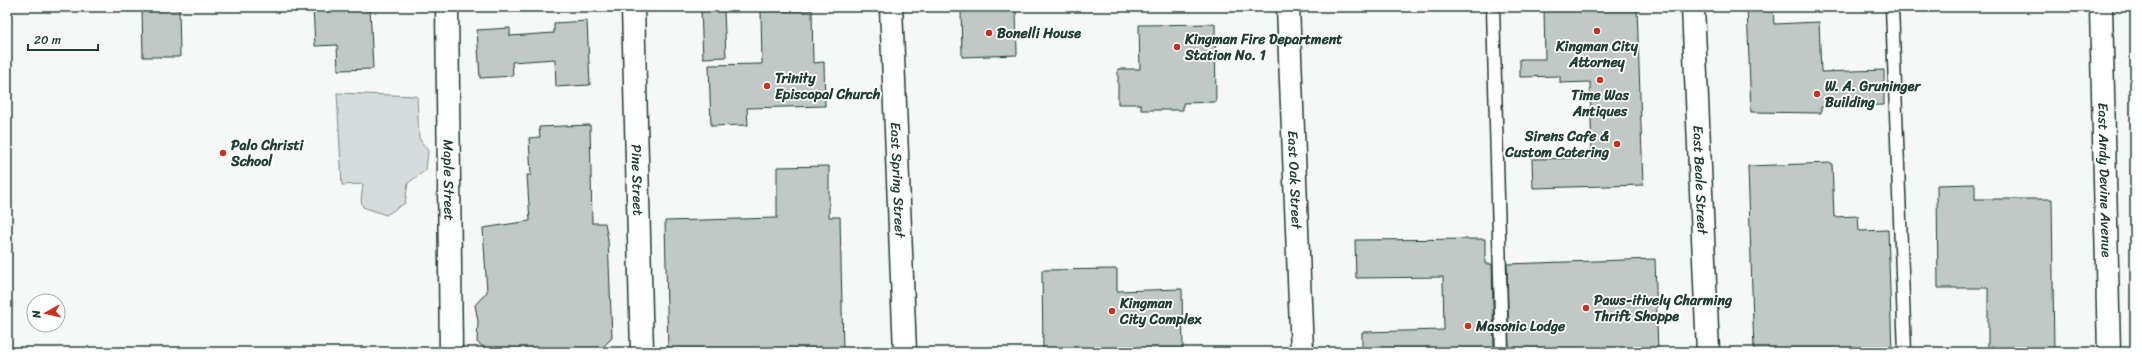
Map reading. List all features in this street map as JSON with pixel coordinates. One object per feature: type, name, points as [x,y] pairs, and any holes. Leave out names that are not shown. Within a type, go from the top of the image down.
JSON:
[{"type":"street","name":"Maple Street","points":[[447,7],[451,352]]},
{"type":"street","name":"Pine Street","points":[[633,7],[642,352]]},
{"type":"street","name":"East Spring Street","points":[[891,7],[905,352]]},
{"type":"street","name":"East Oak Street","points":[[1288,7],[1302,352]]},
{"type":"street","name":"East Beale Street","points":[[1693,7],[1708,352]]},
{"type":"street","name":"East Andy Devine Avenue","points":[[2101,7],[2109,352]]},
{"type":"lane","points":[[1493,7],[1502,352]]},
{"type":"lane","points":[[1892,7],[1905,352]]},
{"type":"shaded area","points":[[337,93],[417,96],[419,138],[428,151],[426,170],[408,183],[405,203],[386,215],[363,207],[361,201],[363,184],[342,185]]},
{"type":"building","points":[[142,7],[179,7],[180,57],[143,57]]},
{"type":"building","points":[[313,7],[370,7],[373,69],[338,70],[337,45],[315,46]]},
{"type":"building","points":[[1544,7],[1637,7],[1643,185],[1533,188],[1532,159],[1592,158],[1590,82],[1560,83],[1560,76],[1520,77],[1520,59],[1545,59]]},
{"type":"building","points":[[1747,7],[1773,7],[1774,24],[1819,22],[1821,72],[1884,70],[1884,105],[1821,107],[1821,113],[1751,112]]},
{"type":"building","name":"Bonelli House","points":[[1016,9],[1017,55],[962,57],[961,10]]},
{"type":"building","name":"Trinity Episcopal Church","points":[[812,10],[813,63],[824,62],[825,106],[747,108],[748,125],[711,126],[709,65],[762,64],[761,11]]},
{"type":"building","points":[[701,11],[724,11],[726,57],[703,58]]},
{"type":"building","points":[[587,21],[590,85],[556,87],[555,59],[512,62],[513,76],[480,78],[477,30],[510,28],[510,36],[554,33],[554,23]]},
{"type":"building","name":"Kingman Fire Department Station No. 1","points":[[1215,24],[1216,102],[1183,103],[1183,110],[1141,110],[1141,104],[1118,104],[1118,69],[1140,69],[1139,25]]},
{"type":"building","points":[[590,125],[592,223],[605,223],[608,239],[612,338],[598,352],[489,352],[477,342],[478,321],[475,305],[487,292],[483,228],[530,221],[527,175],[531,175],[529,138],[540,137],[539,127]]},
{"type":"building","points":[[1832,163],[1834,217],[1858,216],[1859,231],[1888,230],[1892,352],[1754,352],[1748,166]]},
{"type":"building","points":[[829,166],[829,217],[840,217],[843,351],[668,352],[665,221],[777,218],[777,167]]},
{"type":"building","points":[[1975,184],[1975,199],[2052,199],[2054,352],[1988,352],[1988,288],[1938,288],[1937,185]]},
{"type":"building","points":[[1485,239],[1485,264],[1492,264],[1494,352],[1362,352],[1362,332],[1444,330],[1443,277],[1356,278],[1355,240]]},
{"type":"building","name":"Paws-itively Charming Thrift Shoppe","points":[[1655,259],[1658,352],[1509,352],[1507,264]]},
{"type":"building","name":"Kingman City Complex","points":[[1117,269],[1117,291],[1182,289],[1183,352],[1043,352],[1042,270]]},
{"type":"place","name":"Kingman City Attorney","points":[[1597,31]]},
{"type":"place","name":"Bonelli House","points":[[989,33]]},
{"type":"place","name":"Kingman Fire Department Station No. 1","points":[[1177,47]]},
{"type":"place","name":"Time Was Antiques","points":[[1600,80]]},
{"type":"place","name":"Trinity Episcopal Church","points":[[767,86]]},
{"type":"place","name":"W. A. Gruninger Building","points":[[1817,94]]},
{"type":"place","name":"Sirens Cafe & Custom Catering","points":[[1617,144]]},
{"type":"place","name":"Palo Christi School","points":[[223,153]]},
{"type":"place","name":"Paws-itively Charming Thrift Shoppe","points":[[1586,308]]},
{"type":"place","name":"Kingman City Complex","points":[[1112,311]]},
{"type":"place","name":"Masonic Lodge","points":[[1468,326]]}]
